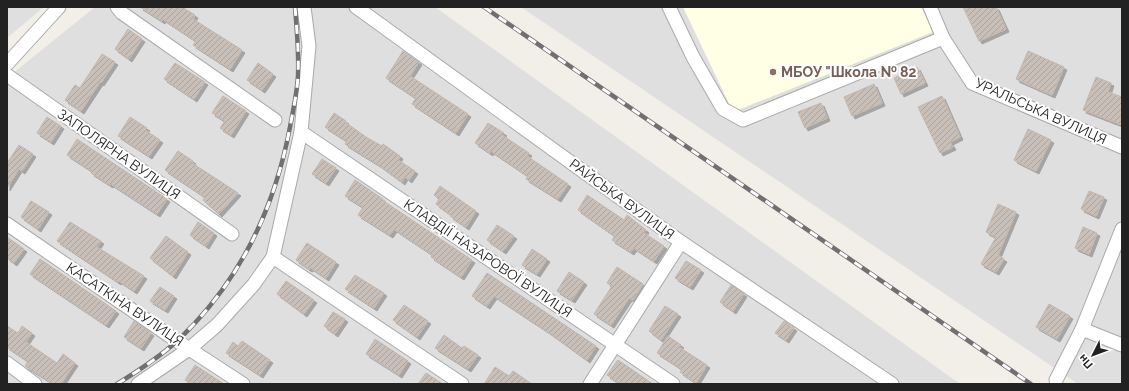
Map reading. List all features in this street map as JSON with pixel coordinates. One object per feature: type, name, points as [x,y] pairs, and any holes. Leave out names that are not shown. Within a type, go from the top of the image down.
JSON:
[{"type":"street","points":[[7,64],[59,7]]},
{"type":"street","points":[[117,7],[275,120]]},
{"type":"street","points":[[138,384],[189,348],[217,325],[254,284],[273,257],[302,132],[309,46],[304,7]]},
{"type":"street","name":"РАЙСЬКА ВУЛИЦЯ","points":[[356,7],[681,242],[892,384]]},
{"type":"street","points":[[669,7],[693,57],[723,109],[743,120],[943,38]]},
{"type":"street","name":"УРАЛЬСЬКА ВУЛИЦЯ","points":[[930,7],[943,38],[972,83],[1122,147]]},
{"type":"street","name":"ЗАПОЛЯРНА ВУЛИЦЯ","points":[[7,75],[232,234]]},
{"type":"street","name":"КЛАВДІЇ НАЗАРОВОЇ ВУЛИЦЯ","points":[[302,132],[673,384]]},
{"type":"street","name":"КАСАТКІНА ВУЛИЦЯ","points":[[7,224],[243,384]]},
{"type":"street","points":[[1056,380],[1082,329],[1122,229]]},
{"type":"street","points":[[590,384],[681,242]]},
{"type":"street","points":[[273,257],[462,384]]},
{"type":"street","points":[[1082,329],[1122,345]]},
{"type":"street","points":[[7,364],[35,384]]},
{"type":"shaded area","points":[[7,7],[44,7],[7,38]]},
{"type":"shaded area","points":[[95,7],[435,7],[960,384],[7,384],[7,78]]},
{"type":"shaded area","points":[[521,7],[1122,7],[1122,384],[1078,384]]},
{"type":"shaded area","name":"МБОУ \"Школа № 82","points":[[683,7],[921,7],[933,32],[733,112]]},
{"type":"building","points":[[140,7],[182,7],[195,15],[193,19],[242,50],[230,69],[193,45],[196,41],[163,19],[162,21]]},
{"type":"building","points":[[963,7],[996,7],[1006,29],[979,41]]},
{"type":"building","points":[[128,29],[142,39],[129,59],[115,49]]},
{"type":"building","points":[[403,51],[419,62],[410,76],[468,114],[456,133],[412,104],[416,98],[386,78]]},
{"type":"building","points":[[1028,51],[1064,67],[1052,95],[1016,79]]},
{"type":"building","points":[[102,54],[115,62],[81,111],[65,100],[75,85],[80,88]]},
{"type":"building","points":[[175,63],[205,82],[194,99],[164,79]]},
{"type":"building","points":[[258,63],[273,74],[262,90],[247,80]]},
{"type":"building","points":[[917,67],[925,83],[901,94],[894,78]]},
{"type":"building","points":[[1096,77],[1111,83],[1108,92],[1122,97],[1122,125],[1083,110]]},
{"type":"building","points":[[874,84],[882,103],[852,116],[844,97]]},
{"type":"building","points":[[223,96],[246,111],[231,135],[220,128],[225,121],[212,113]]},
{"type":"building","points":[[942,96],[960,137],[950,142],[953,147],[940,153],[918,107]]},
{"type":"building","points":[[821,103],[827,118],[805,128],[798,112]]},
{"type":"building","points":[[334,113],[366,137],[382,146],[383,144],[400,156],[398,160],[415,171],[409,180],[405,177],[402,182],[379,165],[345,144],[347,141],[325,127]]},
{"type":"building","points":[[47,117],[61,126],[51,142],[37,133]]},
{"type":"building","points":[[130,117],[147,128],[145,130],[160,140],[149,156],[118,136]]},
{"type":"building","points":[[488,123],[504,133],[502,135],[529,153],[527,156],[568,184],[558,199],[526,179],[528,176],[491,151],[490,153],[475,143]]},
{"type":"building","points":[[1028,129],[1051,140],[1036,171],[1014,160]]},
{"type":"building","points":[[77,139],[167,199],[157,214],[111,184],[110,185],[91,173],[92,171],[67,155]]},
{"type":"building","points":[[19,145],[33,154],[22,171],[19,169],[7,188],[7,163]]},
{"type":"building","points":[[178,151],[193,161],[192,163],[238,193],[219,214],[203,200],[205,197],[165,170]]},
{"type":"building","points":[[322,159],[336,168],[326,183],[312,174]]},
{"type":"building","points":[[355,180],[383,199],[382,200],[472,260],[461,277],[431,257],[433,255],[394,229],[390,235],[358,215],[363,207],[345,196]]},
{"type":"building","points":[[440,186],[476,211],[466,227],[436,204],[439,199],[434,195]]},
{"type":"building","points":[[1089,191],[1104,197],[1096,216],[1081,209]]},
{"type":"building","points":[[587,195],[624,220],[627,215],[646,230],[644,233],[664,246],[654,261],[634,248],[631,252],[612,240],[615,236],[578,210]]},
{"type":"building","points":[[31,201],[49,212],[38,229],[21,217]]},
{"type":"building","points":[[998,204],[1016,212],[998,255],[1004,259],[996,272],[981,264],[996,237],[986,232]]},
{"type":"building","points":[[70,222],[101,241],[97,247],[144,276],[134,291],[57,241]]},
{"type":"building","points":[[198,222],[214,233],[206,246],[190,235]]},
{"type":"building","points":[[497,225],[514,236],[503,251],[487,240]]},
{"type":"building","points":[[1083,227],[1097,233],[1089,254],[1075,248]]},
{"type":"building","points":[[166,236],[188,252],[173,276],[150,258]]},
{"type":"building","points":[[7,237],[24,249],[14,263],[7,258]]},
{"type":"building","points":[[307,243],[336,262],[326,278],[296,260]]},
{"type":"building","points":[[532,249],[547,259],[537,274],[522,265]]},
{"type":"building","points":[[40,259],[116,311],[106,325],[30,274]]},
{"type":"building","points":[[686,261],[701,270],[690,287],[675,278]]},
{"type":"building","points":[[617,267],[643,284],[633,300],[629,298],[611,325],[594,314],[612,286],[607,283]]},
{"type":"building","points":[[569,272],[584,282],[572,300],[557,291]]},
{"type":"building","points":[[487,273],[596,346],[587,360],[547,331],[494,296],[487,306],[472,296]]},
{"type":"building","points":[[355,275],[384,293],[374,308],[345,289]]},
{"type":"building","points":[[286,281],[314,300],[304,314],[277,294]]},
{"type":"building","points":[[731,285],[744,294],[733,311],[720,302]]},
{"type":"building","points":[[160,287],[174,296],[165,310],[150,301]]},
{"type":"building","points":[[1049,304],[1070,316],[1057,339],[1036,327]]},
{"type":"building","points":[[404,305],[428,321],[417,337],[393,320]]},
{"type":"building","points":[[665,306],[678,314],[661,340],[649,331]]},
{"type":"building","points":[[333,312],[345,319],[335,334],[324,326]]},
{"type":"building","points":[[134,321],[151,333],[141,348],[124,337]]},
{"type":"building","points":[[784,321],[794,328],[786,340],[775,333]]},
{"type":"building","points":[[7,326],[18,333],[22,326],[32,333],[26,342],[57,363],[63,354],[75,363],[61,384],[54,384],[25,366],[28,361],[7,347]]},
{"type":"building","points":[[444,335],[462,348],[464,346],[478,355],[468,369],[435,348]]},
{"type":"building","points":[[668,336],[681,345],[679,347],[707,365],[696,383],[680,372],[682,369],[657,353]]},
{"type":"building","points":[[375,339],[408,361],[399,375],[366,354]]},
{"type":"building","points":[[242,341],[270,360],[260,375],[226,353],[233,342],[238,346]]},
{"type":"building","points":[[618,360],[653,384],[621,384],[607,375]]},
{"type":"building","points":[[195,365],[224,384],[191,384],[185,380]]},
{"type":"building","points":[[495,367],[509,376],[513,371],[532,384],[484,384]]},
{"type":"building","points":[[426,373],[443,384],[418,384]]},
{"type":"railway","points":[[117,384],[179,340],[195,323],[230,279],[257,232],[277,181],[295,102],[298,67],[298,42],[295,7]]},
{"type":"railway","points":[[484,7],[1031,384]]},
{"type":"place","name":"МБОУ \"Школа № 82","points":[[773,72]]}]
